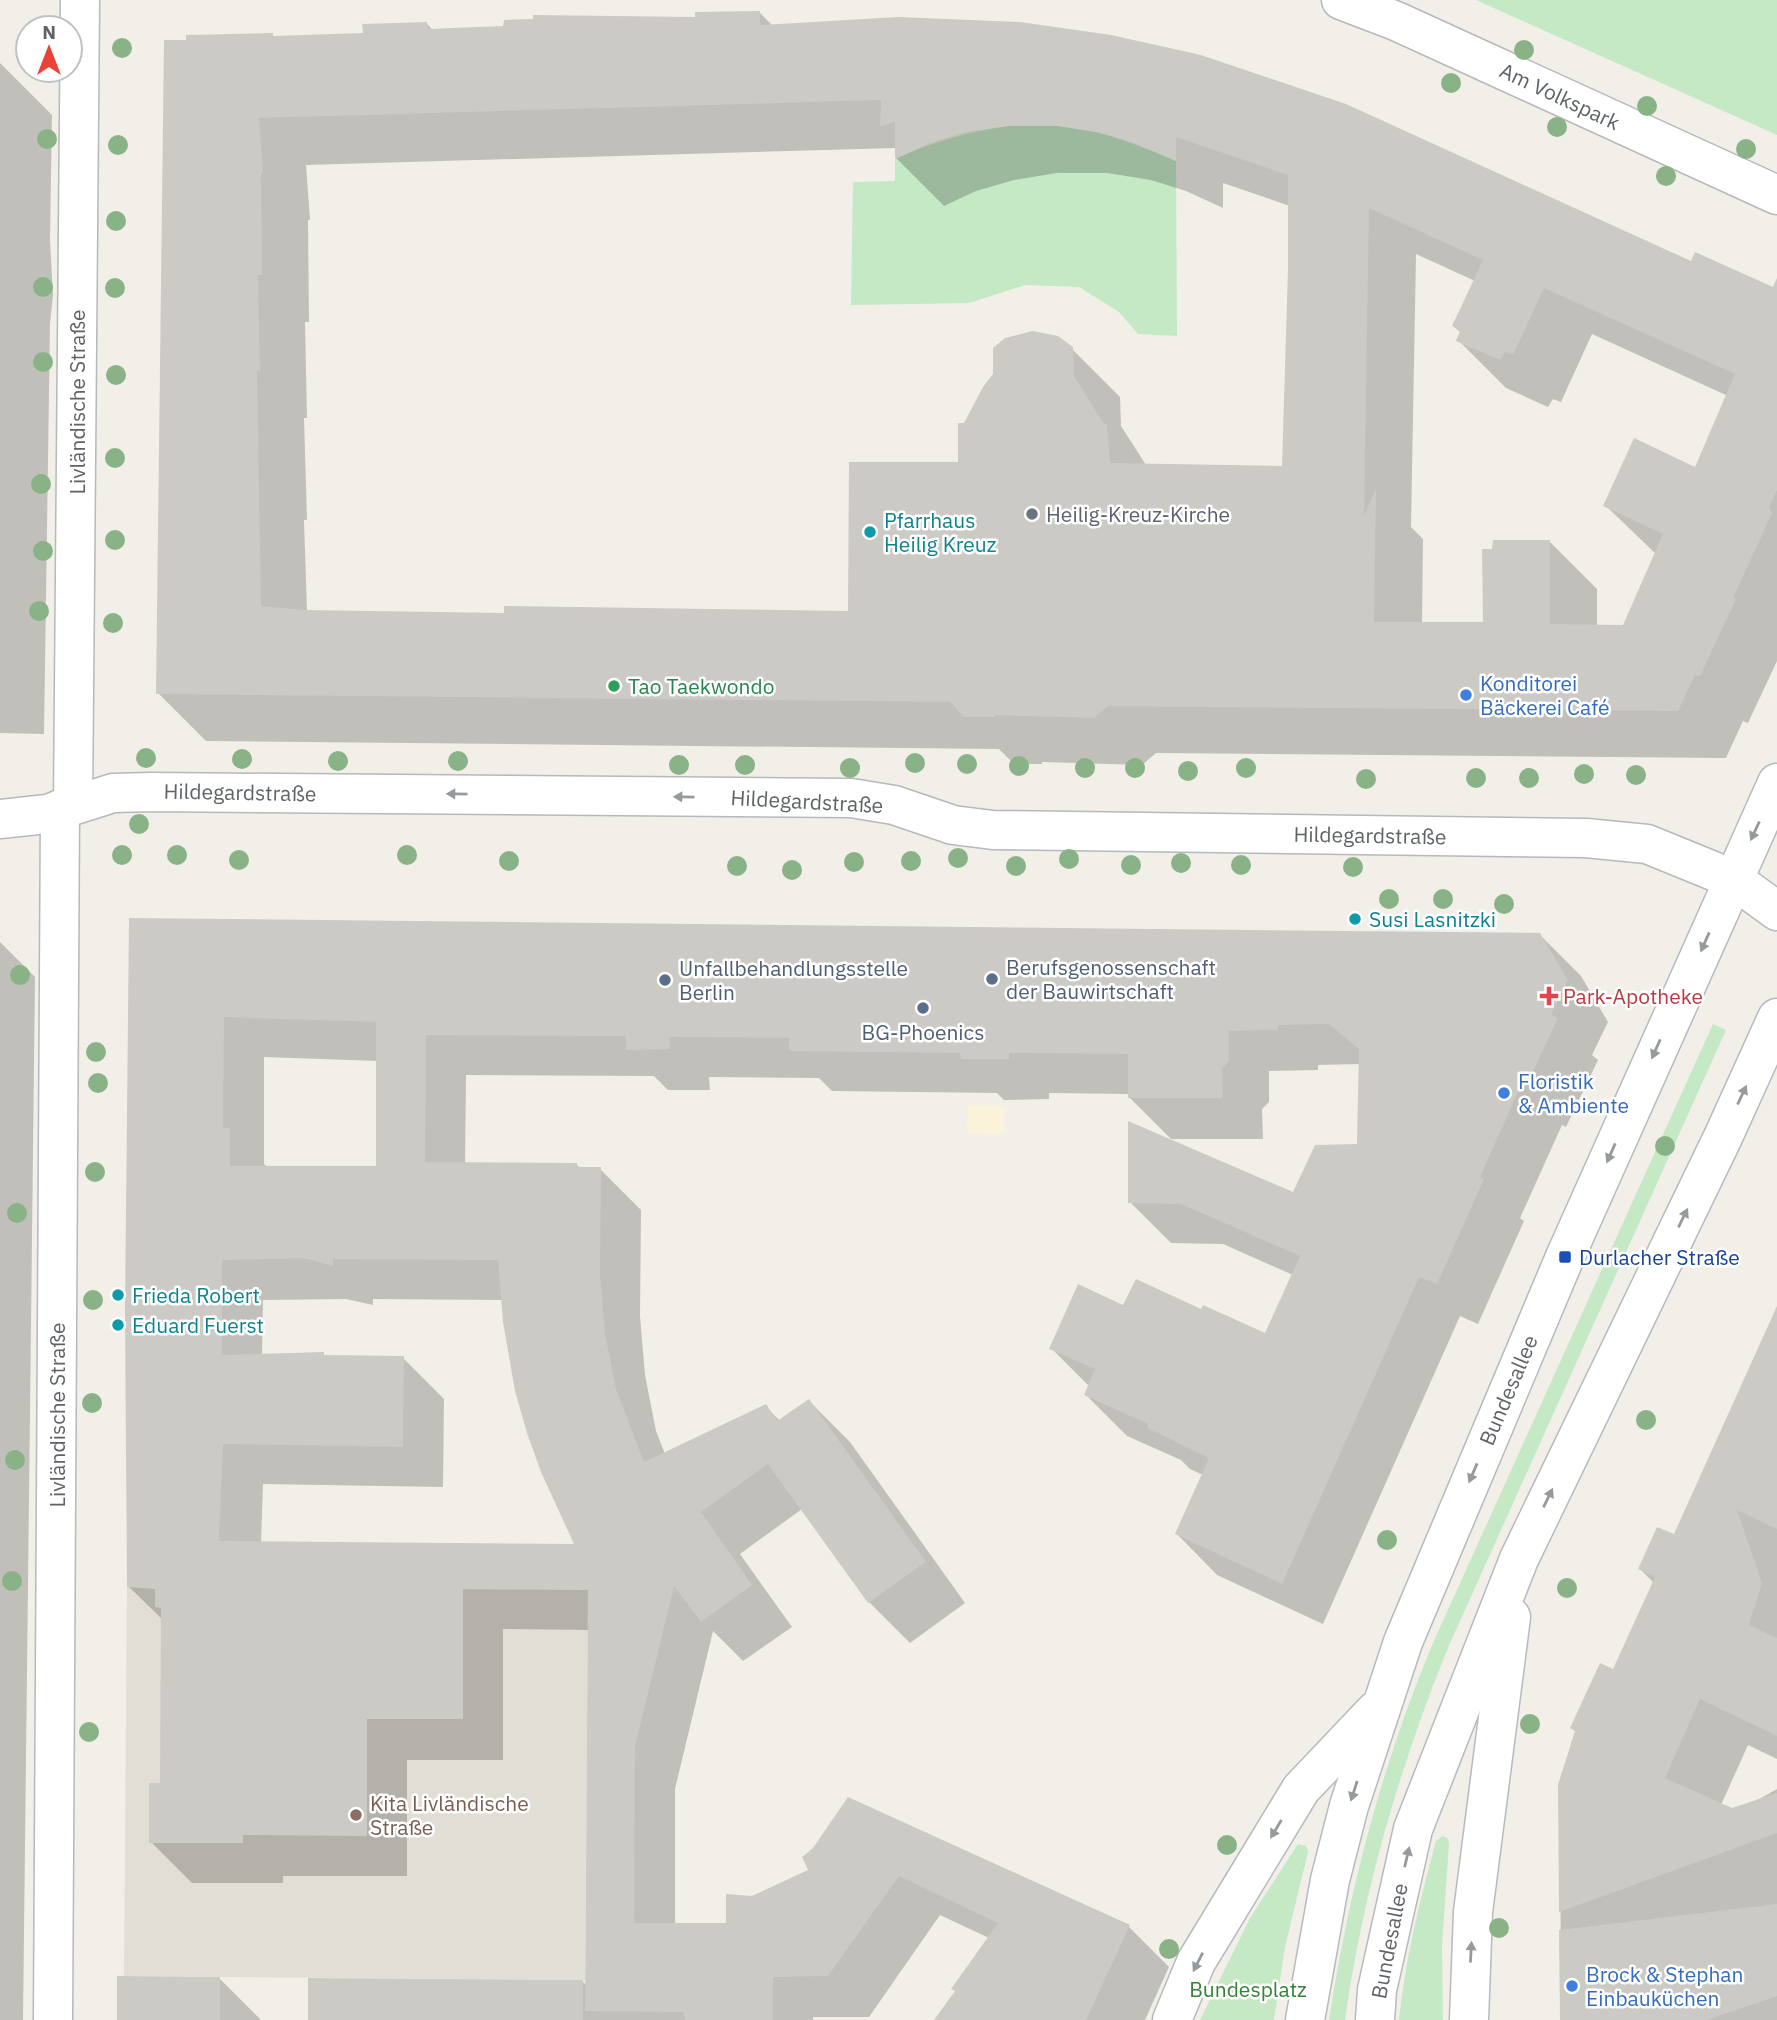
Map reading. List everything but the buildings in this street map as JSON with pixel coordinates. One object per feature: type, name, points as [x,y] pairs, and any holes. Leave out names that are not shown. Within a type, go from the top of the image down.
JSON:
[{"type":"street","name":"Livländische Straße","points":[[53,2020],[67,807],[80,0]]},
{"type":"street","name":"Am Volkspark","points":[[1341,0],[1396,21],[1777,195]]},
{"type":"street","name":"Bundesallee","points":[[1305,2020],[1330,1880],[1349,1806],[1403,1642],[1565,1257],[1777,783]]},
{"type":"street","name":"Hildegardstraße","points":[[0,819],[32,817],[113,793],[152,792],[851,798],[894,805],[953,825],[993,830],[1598,839],[1647,844],[1733,880],[1777,911]]},
{"type":"street","name":"Bundesallee","points":[[1375,2020],[1377,1990],[1413,1829],[1519,1559],[1777,1018]]},
{"type":"street","points":[[1469,2020],[1473,1912],[1519,1559]]},
{"type":"street","points":[[1172,2020],[1196,1962],[1301,1789],[1383,1703]]},
{"type":"shaded area","name":"Kita Livländische Straße","points":[[127,1587],[588,1590],[585,1980],[124,1976]]},
{"type":"green space","points":[[1476,0],[1777,0],[1777,135]]},
{"type":"green space","points":[[1008,126],[1057,126],[1088,130],[1176,161],[1177,336],[1138,334],[1119,312],[1079,287],[1025,285],[969,303],[851,305],[853,182],[895,181],[895,159],[950,138]]},
{"type":"green space","points":[[1713,1024],[1726,1030],[1447,1650],[1413,1740],[1385,1832],[1362,1925],[1345,2020],[1329,2020],[1357,1875],[1369,1828],[1415,1689],[1433,1643]]},
{"type":"green space","points":[[1443,1836],[1448,1839],[1449,1844],[1442,1946],[1443,2020],[1399,2020],[1419,1908],[1436,1841]]},
{"type":"green space","name":"Bundesplatz","points":[[1298,1844],[1306,1846],[1308,1852],[1285,1947],[1274,2020],[1200,2020],[1250,1918]]},
{"type":"sand","points":[[968,1105],[1004,1106],[1004,1134],[967,1133]]},
{"type":"place","name":"Heilig-Kreuz-Kirche","points":[[1032,514]]},
{"type":"place","name":"Pfarrhaus Heilig Kreuz","points":[[870,532]]},
{"type":"place","name":"Tao Taekwondo","points":[[614,686]]},
{"type":"place","name":"Konditorei Bäckerei Café","points":[[1466,695]]},
{"type":"place","name":"Susi Lasnitzki","points":[[1355,919]]},
{"type":"place","name":"Berufsgenossenschaft der Bauwirtschaft","points":[[992,979]]},
{"type":"place","name":"Unfallbehandlungsstelle Berlin","points":[[665,980]]},
{"type":"place","name":"Park-Apotheke","points":[[1549,996]]},
{"type":"place","name":"BG-Phoenics","points":[[923,1008]]},
{"type":"place","name":"Floristik & Ambiente","points":[[1504,1093]]},
{"type":"place","name":"Durlacher Straße","points":[[1565,1257]]},
{"type":"place","name":"Frieda Robert","points":[[118,1295]]},
{"type":"place","name":"Eduard Fuerst","points":[[118,1325]]},
{"type":"place","name":"Kita Livländische Straße","points":[[356,1815]]},
{"type":"place","name":"Brock & Stephan Einbauküchen","points":[[1572,1986]]}]
